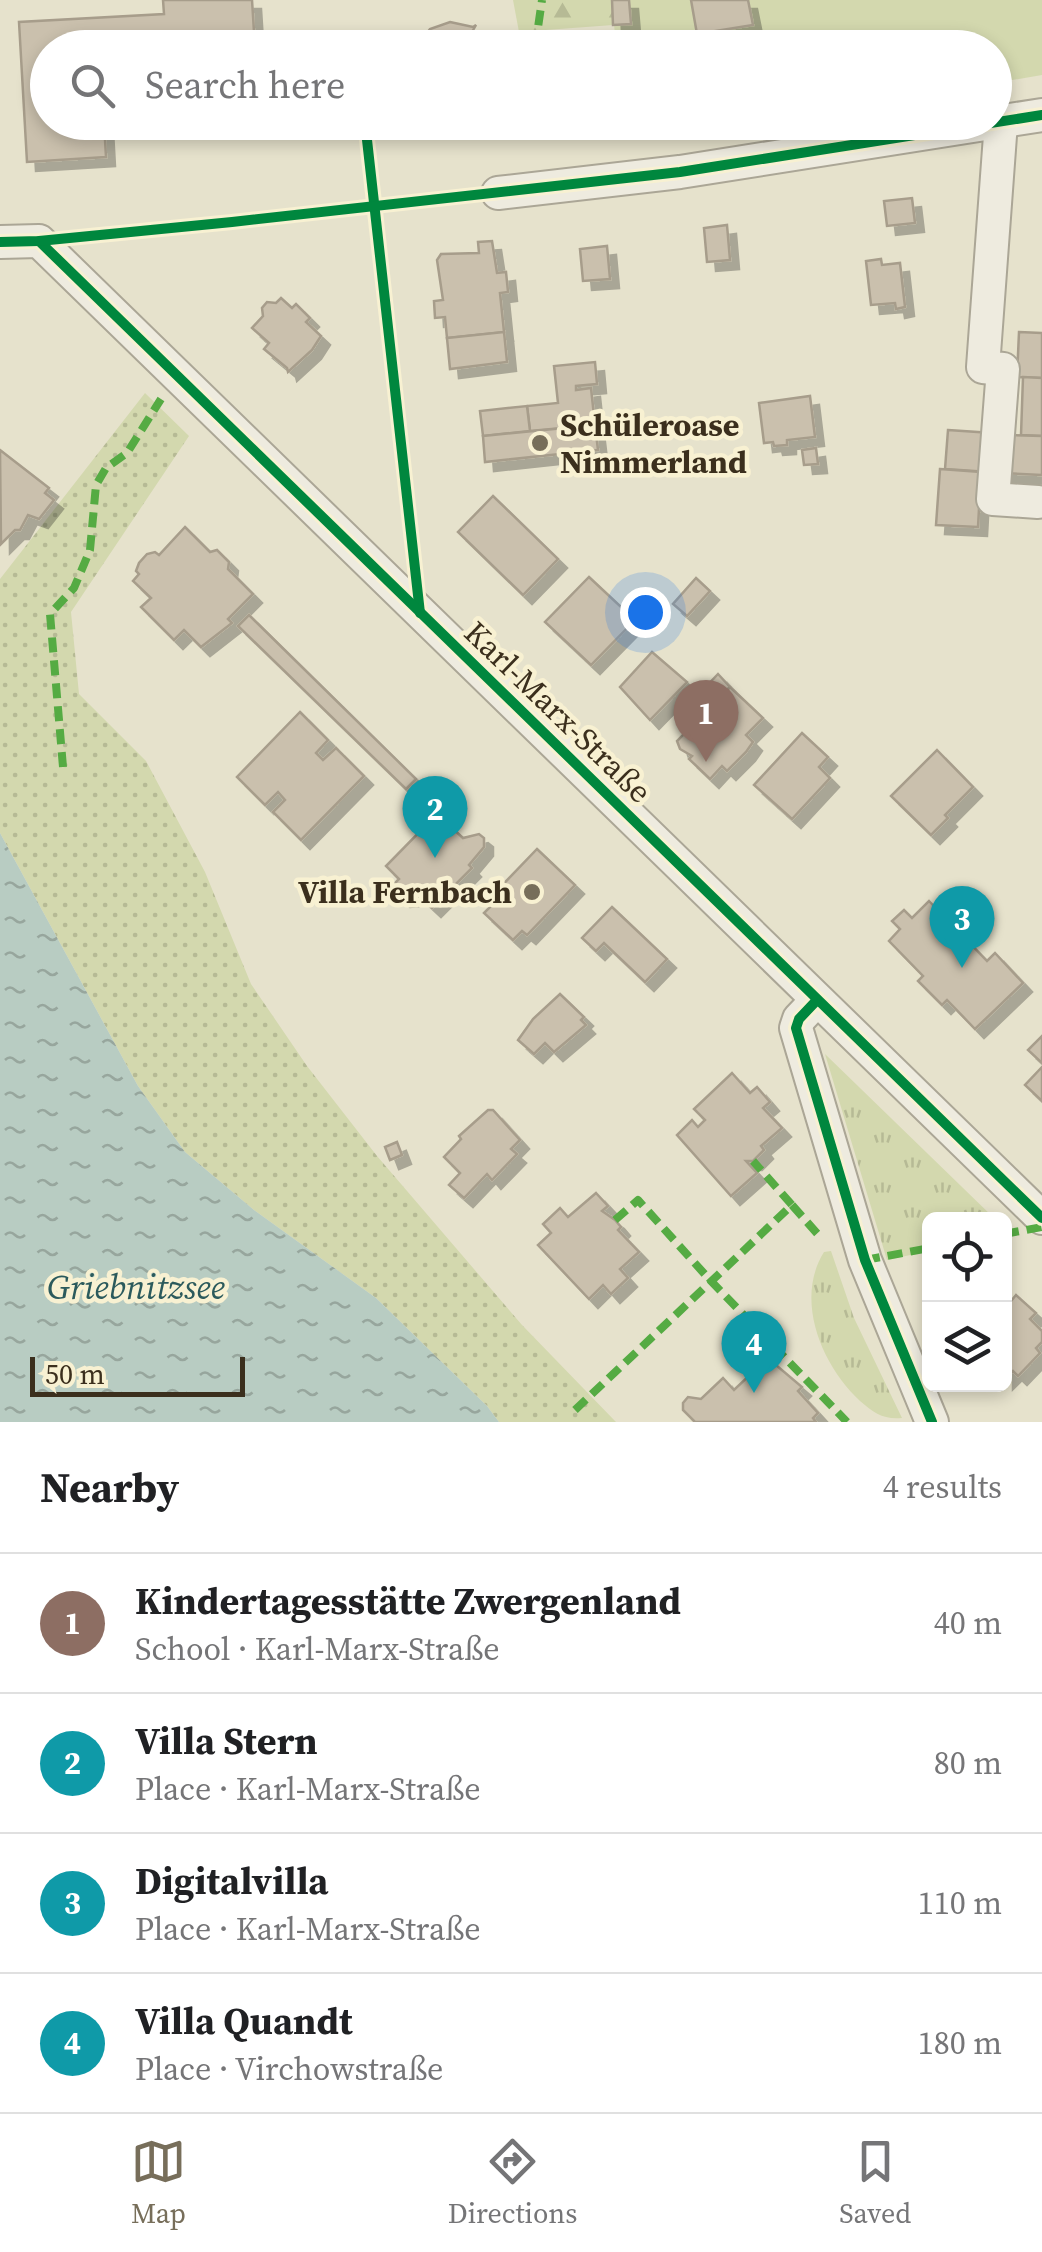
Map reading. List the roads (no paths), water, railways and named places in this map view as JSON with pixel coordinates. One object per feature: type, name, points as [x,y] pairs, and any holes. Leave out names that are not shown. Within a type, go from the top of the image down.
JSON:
[{"type":"street","points":[[1012,120],[1042,115]]},
{"type":"street","points":[[498,193],[680,172],[886,140]]},
{"type":"street","points":[[1001,140],[983,367],[1003,369],[992,498],[1038,502]]},
{"type":"street","name":"Karl-Marx-Straße","points":[[0,242],[39,242],[1042,1218]]},
{"type":"street","points":[[816,1000],[796,1028],[859,1242],[932,1422]]},
{"type":"water","name":"Griebnitzsee","points":[[0,833],[138,1086],[185,1152],[254,1210],[376,1298],[499,1422],[0,1422]]},
{"type":"place","name":"Schüleroase Nimmerland","points":[[540,443]]},
{"type":"place","name":"Kindertagesstätte Zwergenland","points":[[706,762]]},
{"type":"place","name":"Villa Stern","points":[[435,858]]},
{"type":"place","name":"Villa Fernbach","points":[[532,892]]},
{"type":"place","name":"Digitalvilla","points":[[962,968]]},
{"type":"place","name":"Villa Quandt","points":[[754,1393]]}]
